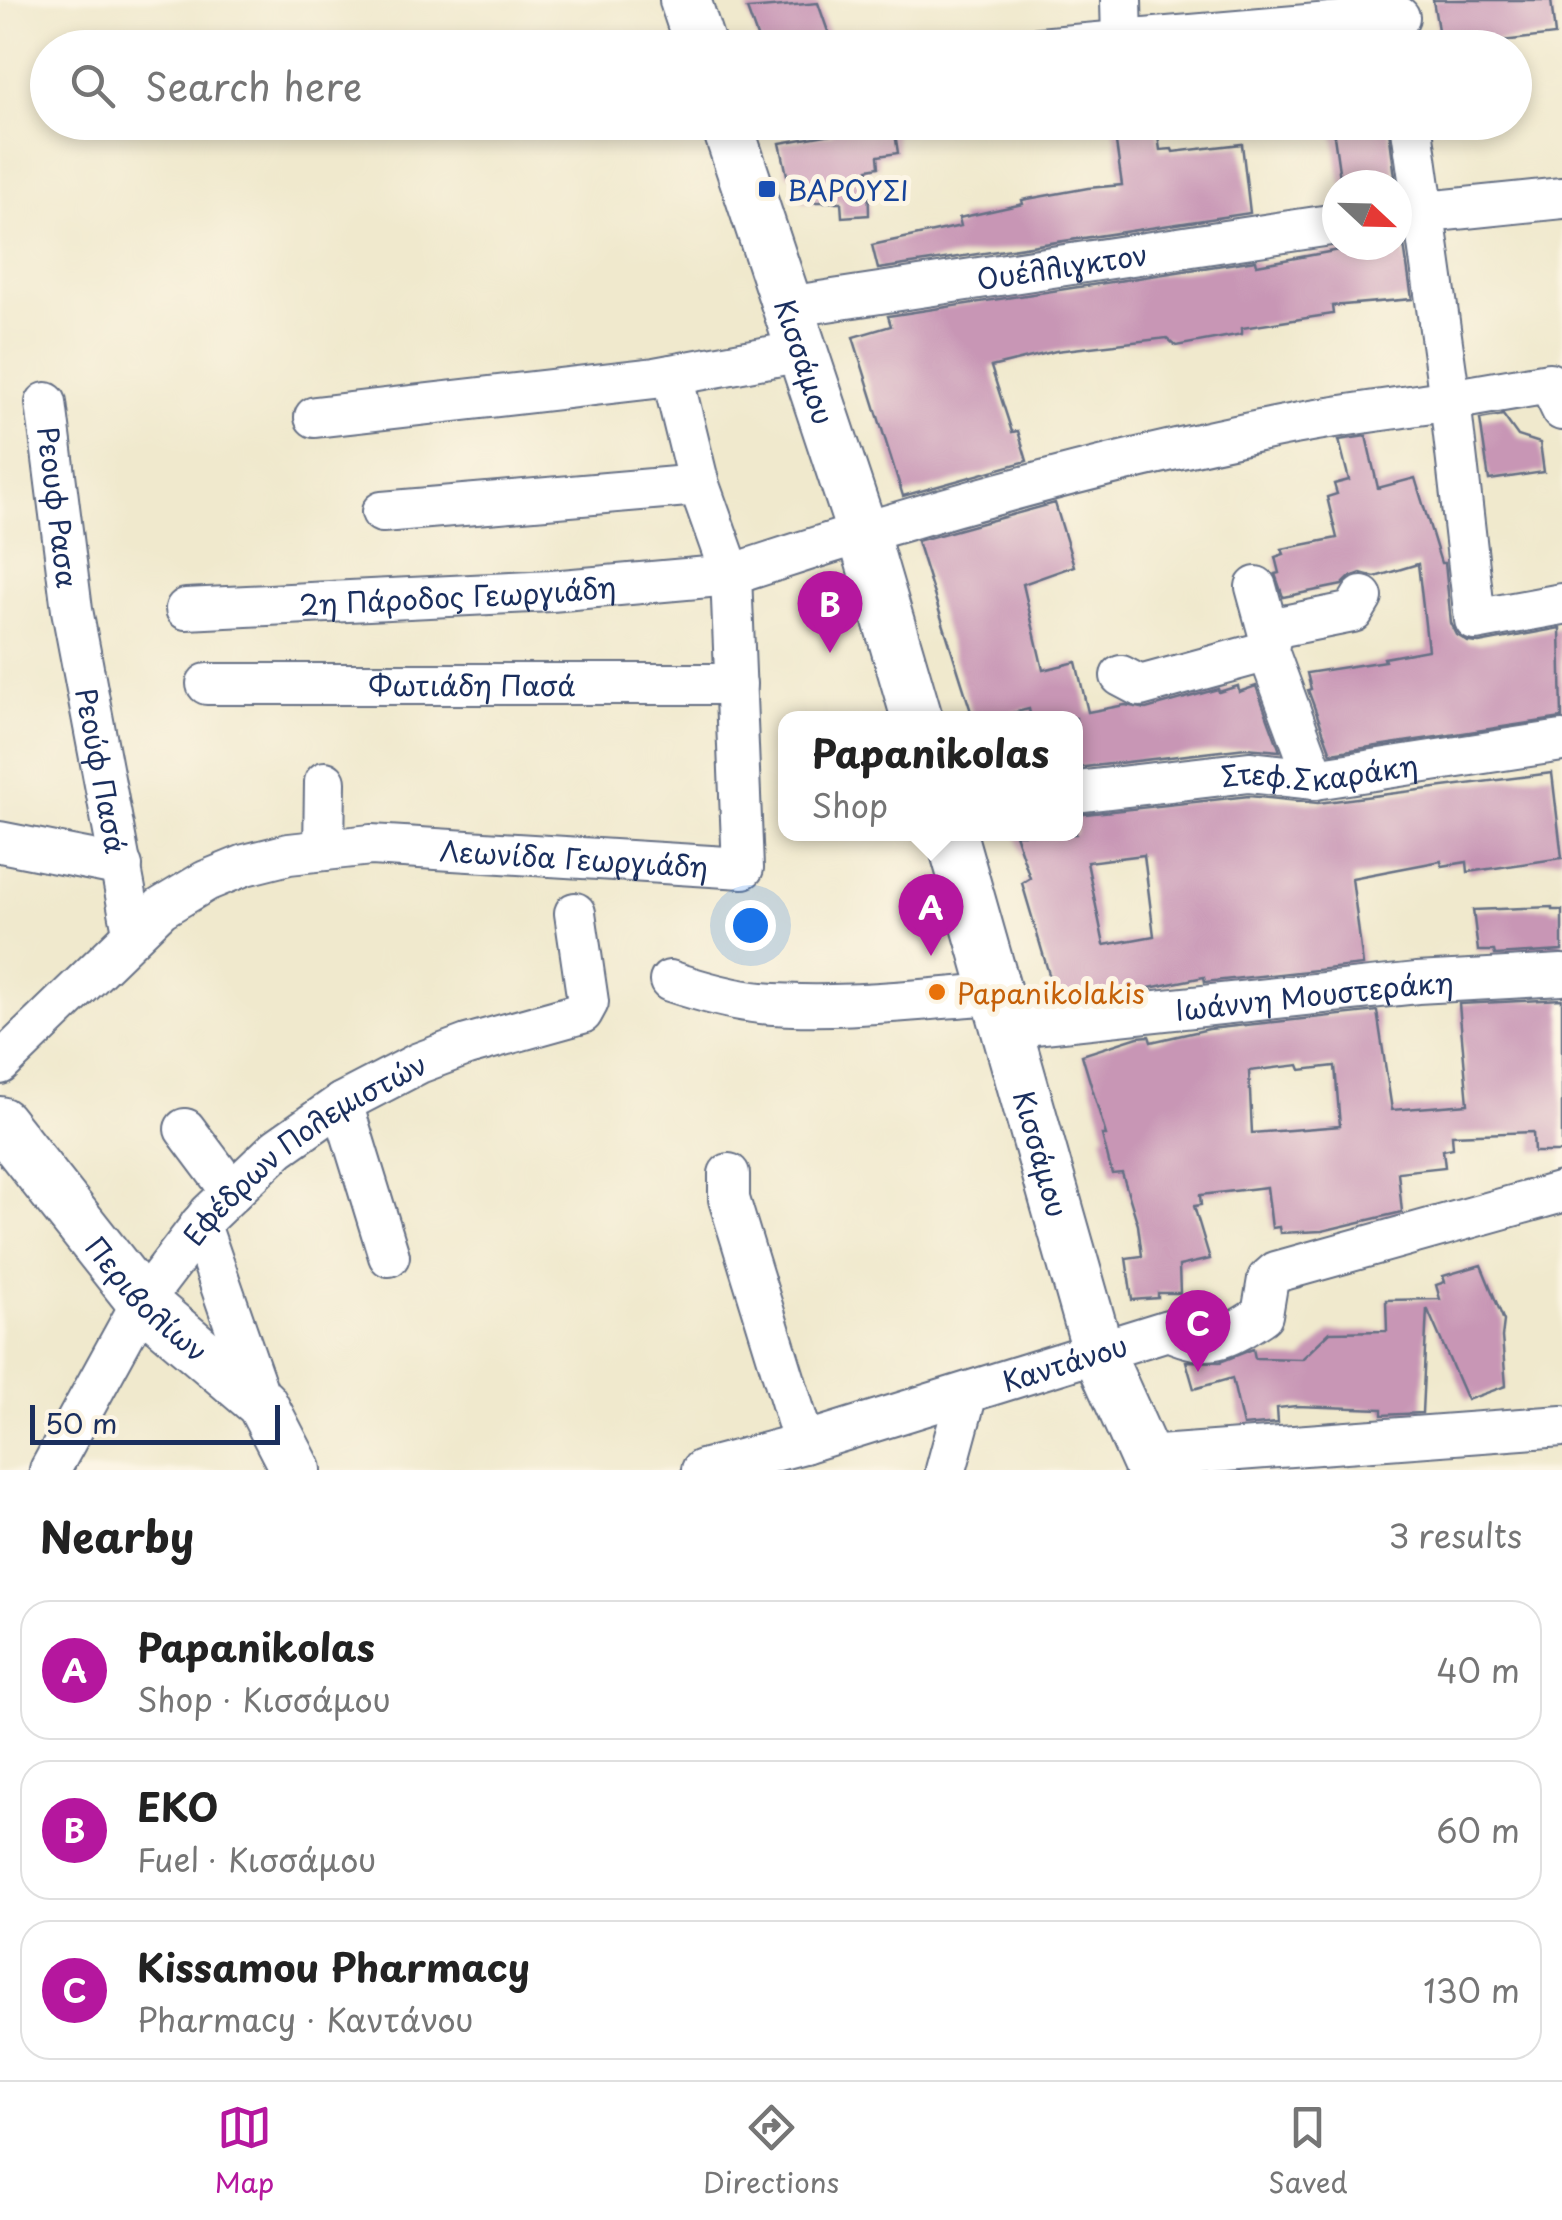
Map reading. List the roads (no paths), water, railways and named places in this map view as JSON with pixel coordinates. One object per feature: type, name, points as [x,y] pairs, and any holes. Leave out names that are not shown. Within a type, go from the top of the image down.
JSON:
[{"type":"main road","points":[[685,0],[695,30]]},
{"type":"main road","name":"Κισσάμου","points":[[732,140],[862,532],[915,711]]},
{"type":"main road","name":"Κισσάμου","points":[[953,841],[1100,1354],[1148,1463]]},
{"type":"main road","name":"Περιβολίων","points":[[0,1122],[142,1302],[262,1404],[296,1470]]},
{"type":"street","points":[[1121,0],[1122,30]]},
{"type":"street","points":[[1268,30],[1399,21]]},
{"type":"street","points":[[1410,170],[1411,140]]},
{"type":"street","points":[[1412,213],[1562,198]]},
{"type":"street","points":[[1412,222],[1450,400],[1475,620],[1562,604]]},
{"type":"street","name":"Ουέλλιγκτον","points":[[316,417],[672,375],[794,329],[1322,227]]},
{"type":"street","name":"Λεωνίδα Γεωργιάδη","points":[[0,1064],[161,908],[245,864],[288,854],[390,846],[744,868],[731,576],[699,485],[672,375]]},
{"type":"street","points":[[731,576],[862,532],[1120,462],[1286,426],[1549,383],[1562,410]]},
{"type":"street","name":"Ρεουφ Ρασα","points":[[46,404],[72,610]]},
{"type":"street","points":[[382,512],[699,485]]},
{"type":"street","name":"2η Πάροδος Γεωργιάδη","points":[[186,609],[551,591],[731,576]]},
{"type":"street","points":[[1256,587],[1269,644],[1315,779]]},
{"type":"street","points":[[1122,676],[1140,686],[1269,644],[1278,627],[1353,612],[1362,597]]},
{"type":"street","name":"Ρεούφ Πασά","points":[[72,610],[133,932]]},
{"type":"street","name":"Φωτιάδη Πασά","points":[[208,684],[736,684]]},
{"type":"street","name":"Στεφ.Σκαράκη","points":[[1083,791],[1249,772],[1315,779],[1562,741]]},
{"type":"street","points":[[325,782],[336,849]]},
{"type":"street","points":[[0,842],[122,866]]},
{"type":"street","name":"Εφέδρων Πολεμιστών","points":[[50,1470],[142,1302],[200,1225],[278,1148],[342,1103],[420,1063],[468,1045],[582,1014],[588,1002],[576,913]]},
{"type":"street","name":"Ιωάννη Μουστεράκη","points":[[670,981],[718,996],[762,1003],[857,1003],[1001,1011],[1562,975]]},
{"type":"street","points":[[342,1103],[389,1256]]},
{"type":"street","points":[[185,1129],[232,1192]]},
{"type":"street","points":[[730,1174],[729,1199],[804,1443]]},
{"type":"street","name":"Καντάνου","points":[[702,1470],[804,1443],[1168,1330],[1191,1340],[1228,1338],[1262,1315],[1268,1279],[1276,1272],[1562,1192]]},
{"type":"street","points":[[200,1225],[262,1404]]},
{"type":"street","points":[[946,1470],[967,1392]]},
{"type":"street","points":[[1148,1463],[1562,1426]]},
{"type":"place","name":"ΒΑΡΟΥΣΙ","points":[[767,189]]},
{"type":"place","name":"EKO","points":[[830,653]]},
{"type":"place","name":"Papanikolas","points":[[931,956]]},
{"type":"place","name":"Papanikolakis","points":[[937,992]]},
{"type":"place","name":"Kissamou Pharmacy","points":[[1198,1372]]}]
